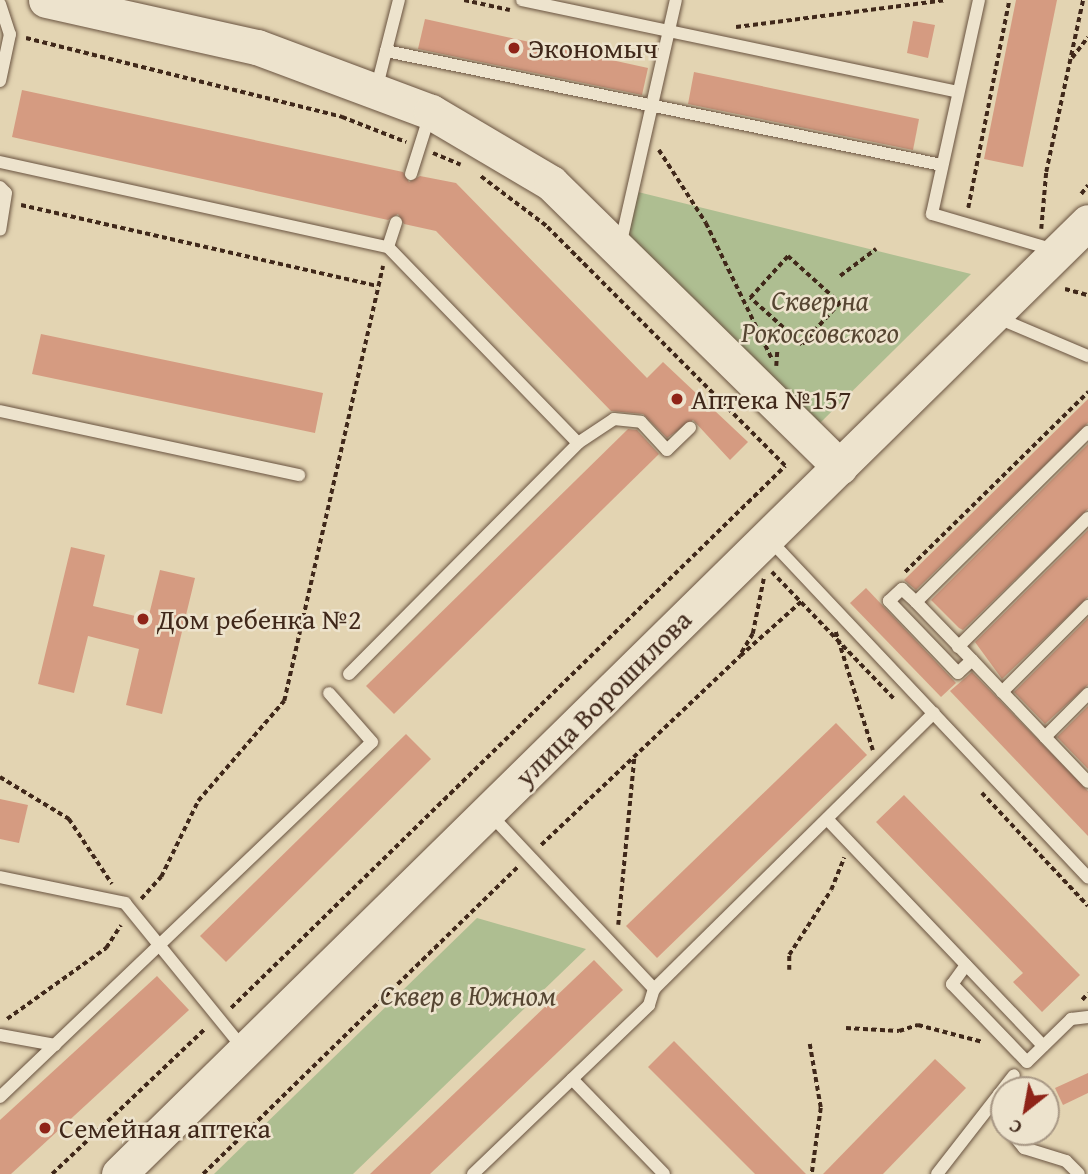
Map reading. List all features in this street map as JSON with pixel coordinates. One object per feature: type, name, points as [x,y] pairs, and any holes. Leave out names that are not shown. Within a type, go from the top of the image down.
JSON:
[{"type":"main road","points":[[46,0],[132,9],[257,47],[431,112],[551,183],[840,467]]},
{"type":"main road","name":"улица Ворошилова","points":[[119,1174],[243,1048],[995,317],[1088,222]]},
{"type":"lane","points":[[375,93],[399,0]]},
{"type":"lane","points":[[522,0],[957,92]]},
{"type":"lane","points":[[619,250],[676,0]]},
{"type":"lane","points":[[979,0],[932,214],[1063,248]]},
{"type":"lane","points":[[0,4],[10,34],[0,81]]},
{"type":"lane","points":[[386,51],[942,165]]},
{"type":"lane","points":[[411,174],[431,112]]},
{"type":"lane","points":[[0,162],[388,247],[578,443]]},
{"type":"lane","points":[[0,230],[3,193]]},
{"type":"lane","points":[[388,247],[396,222]]},
{"type":"lane","points":[[995,317],[1088,356]]},
{"type":"lane","points":[[0,411],[299,475]]},
{"type":"lane","points":[[349,674],[578,443],[614,419],[641,422],[667,450],[690,428]]},
{"type":"lane","points":[[916,602],[1088,432]]},
{"type":"lane","points":[[958,647],[1088,518]]},
{"type":"lane","points":[[766,537],[1088,878]]},
{"type":"lane","points":[[972,660],[958,673],[889,601],[902,589],[916,602],[958,647],[972,660],[1087,780]]},
{"type":"lane","points":[[1002,692],[1088,606]]},
{"type":"lane","points":[[0,1097],[162,946],[372,742],[329,693]]},
{"type":"lane","points":[[1045,737],[1088,694]]},
{"type":"lane","points":[[473,1174],[649,1005],[654,989],[934,713]]},
{"type":"lane","points":[[488,812],[654,989]]},
{"type":"lane","points":[[828,820],[1043,1046]]},
{"type":"lane","points":[[0,877],[128,906],[222,1017],[243,1048]]},
{"type":"lane","points":[[966,965],[952,984],[1027,1062],[1071,1019],[1088,1017]]},
{"type":"lane","points":[[0,1035],[55,1045]]},
{"type":"lane","points":[[572,1079],[664,1174]]},
{"type":"lane","points":[[937,1174],[990,1106]]},
{"type":"lane","points":[[1022,1146],[1066,1161],[1079,1174]]},
{"type":"path","points":[[733,27],[946,0]]},
{"type":"path","points":[[965,223],[1009,0]]},
{"type":"path","points":[[1063,248],[1046,172],[1083,0]]},
{"type":"path","points":[[10,34],[342,117],[471,169],[546,226],[785,466],[222,1017],[187,1042],[52,1174]]},
{"type":"path","points":[[1070,60],[1088,37]]},
{"type":"path","points":[[666,108],[657,149],[706,223],[776,367]]},
{"type":"path","points":[[3,193],[377,286]]},
{"type":"path","points":[[0,1024],[106,948],[128,906],[161,877],[198,801],[284,701],[388,247]]},
{"type":"path","points":[[840,276],[876,249]]},
{"type":"path","points":[[788,256],[840,303],[802,345],[750,298],[788,256]]},
{"type":"path","points":[[1065,289],[1088,295]]},
{"type":"path","points":[[899,578],[1088,391]]},
{"type":"path","points":[[740,656],[753,634],[763,573]]},
{"type":"path","points":[[542,845],[801,601]]},
{"type":"path","points":[[834,636],[877,770]]},
{"type":"path","points":[[618,931],[622,838],[635,756]]},
{"type":"path","points":[[0,776],[69,819],[128,906]]},
{"type":"path","points":[[789,970],[789,955],[831,890],[848,841]]},
{"type":"path","points":[[204,1174],[513,872]]},
{"type":"path","points":[[846,1028],[899,1031],[918,1026],[983,1042],[1014,1075]]},
{"type":"path","points":[[810,1044],[821,1108],[812,1174]]},
{"type":"green space","name":"Сквер на Рокоссовского","points":[[638,192],[971,274],[820,423],[628,236]]},
{"type":"green space","name":"Сквер в Южном","points":[[477,918],[586,949],[353,1174],[214,1174]]},
{"type":"building","points":[[1016,0],[1057,0],[1023,167],[984,159]]},
{"type":"building","points":[[425,19],[648,68],[642,95],[418,49]]},
{"type":"building","points":[[913,21],[935,25],[928,58],[907,53]]},
{"type":"building","points":[[694,72],[919,119],[913,150],[688,104]]},
{"type":"building","points":[[22,90],[403,172],[409,182],[420,176],[456,183],[647,378],[663,362],[748,442],[730,460],[693,420],[667,438],[643,414],[611,411],[436,231],[404,224],[398,214],[388,220],[12,137]]},
{"type":"building","points":[[41,334],[323,393],[315,433],[32,374]]},
{"type":"building","points":[[1088,399],[1088,423],[916,590],[904,580]]},
{"type":"building","points":[[628,429],[637,430],[659,454],[394,714],[366,686]]},
{"type":"building","points":[[1088,444],[1088,509],[963,630],[959,628],[931,600]]},
{"type":"building","points":[[1088,530],[1088,597],[1002,679],[975,642]]},
{"type":"building","points":[[71,547],[105,555],[93,606],[148,619],[160,570],[195,578],[162,714],[126,705],[139,649],[88,636],[74,693],[38,684]]},
{"type":"building","points":[[866,588],[956,683],[941,697],[850,603]]},
{"type":"building","points":[[1088,618],[1088,685],[1045,724],[1014,692]]},
{"type":"building","points":[[972,672],[1088,791],[1088,836],[950,691]]},
{"type":"building","points":[[1088,706],[1088,769],[1057,737]]},
{"type":"building","points":[[836,723],[867,755],[657,958],[626,926]]},
{"type":"building","points":[[406,734],[431,759],[226,962],[200,936]]},
{"type":"building","points":[[904,795],[1080,975],[1042,1012],[1013,982],[1023,973],[876,822]]},
{"type":"building","points":[[0,799],[28,805],[19,843],[0,839]]},
{"type":"building","points":[[594,960],[623,990],[430,1174],[370,1174]]},
{"type":"building","points":[[157,976],[189,1010],[11,1174],[0,1174],[0,1120]]},
{"type":"building","points":[[674,1041],[806,1174],[755,1174],[648,1067]]},
{"type":"building","points":[[935,1059],[966,1088],[883,1174],[823,1174]]},
{"type":"building","points":[[1088,1073],[1088,1093],[1063,1105],[1060,1086]]},
{"type":"place","name":"Экономыч","points":[[514,48]]},
{"type":"place","name":"Аптека №157","points":[[677,399]]},
{"type":"place","name":"Дом ребенка №2","points":[[143,619]]},
{"type":"place","name":"Семейная аптека","points":[[45,1128]]}]
